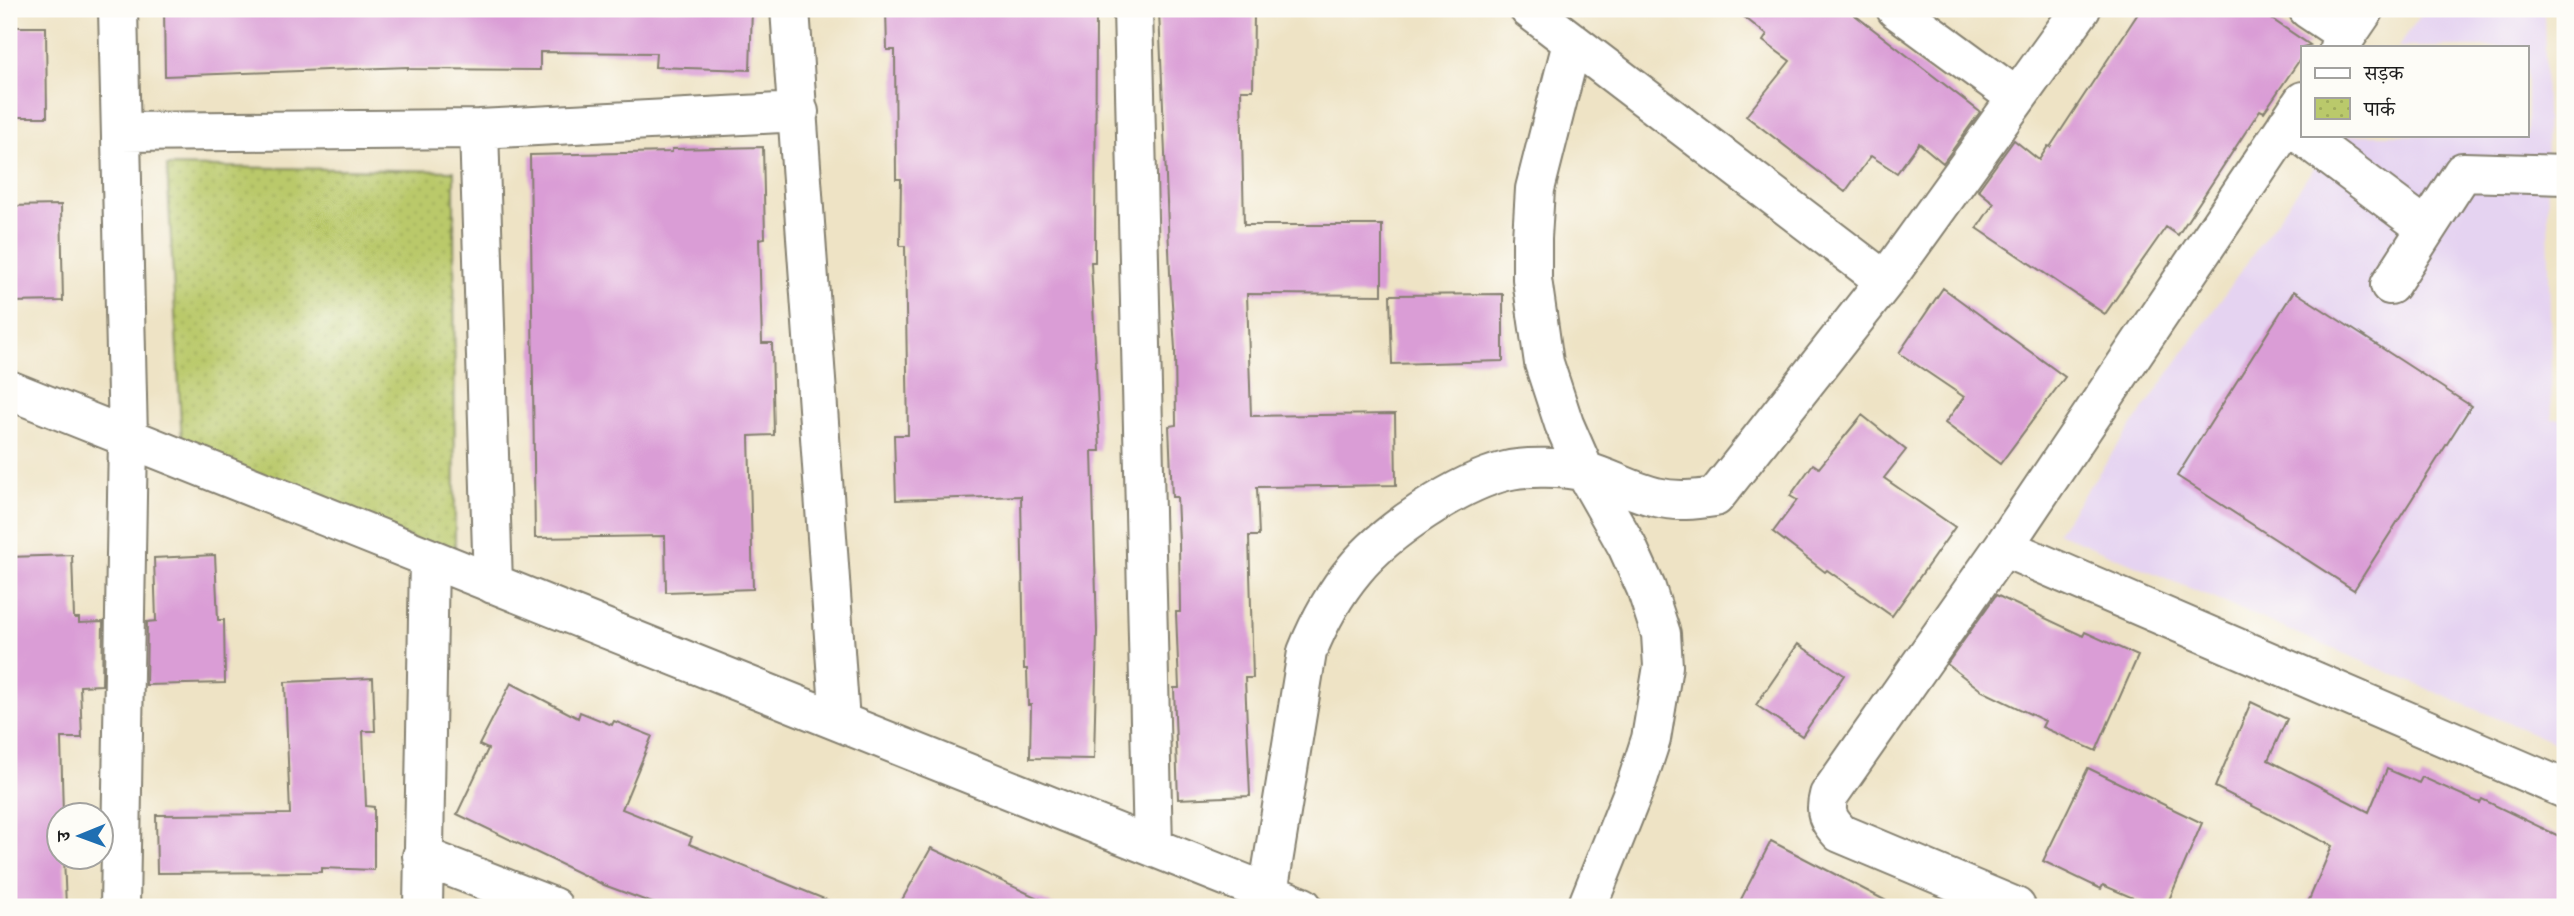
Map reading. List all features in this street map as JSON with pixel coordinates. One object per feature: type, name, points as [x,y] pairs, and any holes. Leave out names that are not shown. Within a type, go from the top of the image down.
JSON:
[{"type":"street","points":[[118,9],[128,438],[120,907]]},
{"type":"street","points":[[790,9],[840,722]]},
{"type":"street","points":[[1133,9],[1153,847]]},
{"type":"street","points":[[1529,9],[1885,281]]},
{"type":"street","points":[[1896,9],[2016,97]]},
{"type":"street","points":[[1268,893],[1307,652],[1318,623],[1340,588],[1378,545],[1410,520],[1474,482],[1508,470],[1536,468],[1585,472],[1656,497],[1681,501],[1715,497],[1885,281],[2081,9]]},
{"type":"street","points":[[2308,9],[2350,31]]},
{"type":"street","points":[[1572,43],[1535,189],[1532,279],[1544,363],[1564,424],[1585,472],[1627,547],[1646,588],[1661,634],[1663,666],[1651,740],[1633,793],[1587,907]]},
{"type":"street","points":[[121,132],[479,129],[799,113]]},
{"type":"street","points":[[2016,907],[1840,832],[1829,821],[1825,808],[1829,795],[2003,547],[2295,113]]},
{"type":"street","points":[[479,129],[493,584]]},
{"type":"street","points":[[2321,136],[2426,228]]},
{"type":"street","points":[[2390,285],[2463,172],[2565,175]]},
{"type":"street","points":[[9,390],[1303,907]]},
{"type":"street","points":[[2003,547],[2565,789]]},
{"type":"street","points":[[422,907],[429,559]]},
{"type":"street","points":[[422,856],[553,907]]},
{"type":"shaded area","points":[[2425,9],[2544,9],[2552,419],[2565,419],[2565,747],[2057,532],[2336,136],[2528,136],[2528,46],[2399,46]]},
{"type":"green space","points":[[167,166],[454,171],[455,557],[182,443]]},
{"type":"building","points":[[164,9],[752,9],[750,70],[655,67],[656,53],[540,52],[540,70],[408,67],[165,76]]},
{"type":"building","points":[[886,9],[1096,9],[1095,262],[1091,262],[1100,451],[1092,451],[1097,631],[1094,759],[1030,758],[1031,705],[1028,705],[1027,669],[1024,669],[1021,496],[896,500],[894,435],[908,435],[905,246],[900,246],[901,179],[896,179],[895,50],[887,50]]},
{"type":"building","points":[[1734,9],[1847,9],[1980,112],[1943,163],[1919,143],[1897,173],[1871,156],[1845,192],[1746,116],[1790,61],[1763,41],[1767,35]]},
{"type":"building","points":[[2141,9],[2257,9],[2310,45],[2301,46],[2301,58],[2264,112],[2260,110],[2178,235],[2166,227],[2105,314],[1977,228],[1994,203],[1978,190],[2014,140],[2039,160],[2048,146],[2050,147]]},
{"type":"building","points":[[1159,11],[1254,13],[1253,90],[1241,90],[1244,225],[1382,225],[1382,295],[1247,294],[1251,416],[1395,414],[1396,485],[1257,487],[1259,536],[1249,536],[1253,678],[1245,678],[1250,796],[1178,799],[1174,688],[1179,688],[1176,612],[1180,612],[1179,542],[1177,497],[1172,497],[1169,426],[1176,425],[1175,349]]},
{"type":"building","points":[[9,27],[46,27],[47,117],[9,117]]},
{"type":"building","points":[[763,147],[765,238],[759,239],[762,343],[772,343],[774,435],[749,436],[753,589],[666,592],[665,536],[535,538],[530,155]]},
{"type":"building","points":[[61,205],[63,301],[9,302],[9,206]]},
{"type":"building","points":[[1943,288],[2065,377],[2000,464],[1945,423],[1964,397],[1899,353]]},
{"type":"building","points":[[2294,291],[2471,406],[2354,590],[2177,476]]},
{"type":"building","points":[[1503,294],[1503,361],[1392,364],[1390,295]]},
{"type":"building","points":[[1862,415],[1906,450],[1884,478],[1955,527],[1892,616],[1827,570],[1825,572],[1773,532],[1797,500],[1790,496],[1813,464],[1819,468]]},
{"type":"building","points":[[72,555],[74,618],[79,618],[79,623],[103,622],[102,685],[80,686],[82,738],[61,738],[63,800],[46,800],[46,870],[65,870],[66,907],[9,907],[9,557]]},
{"type":"building","points":[[215,555],[218,620],[224,620],[225,683],[146,685],[147,622],[156,621],[154,558]]},
{"type":"building","points":[[1996,595],[2083,636],[2085,632],[2138,656],[2096,751],[2042,727],[2045,721],[1982,691],[1947,664]]},
{"type":"building","points":[[1798,644],[1844,675],[1802,736],[1756,705]]},
{"type":"building","points":[[373,678],[375,731],[363,731],[366,806],[374,807],[374,870],[322,868],[322,872],[157,873],[156,815],[290,814],[285,682]]},
{"type":"building","points":[[511,683],[578,718],[580,712],[612,725],[614,721],[652,736],[622,809],[692,837],[689,844],[839,907],[663,907],[604,885],[457,814],[488,749],[479,745]]},
{"type":"building","points":[[2251,702],[2287,719],[2268,760],[2369,812],[2387,769],[2419,783],[2422,777],[2480,803],[2482,799],[2565,839],[2565,907],[2306,907],[2332,846],[2215,787]]},
{"type":"building","points":[[2088,768],[2202,823],[2166,907],[2154,907],[2103,885],[2101,889],[2043,861]]},
{"type":"building","points":[[1771,841],[1898,907],[1737,907]]},
{"type":"building","points":[[931,848],[1057,907],[898,907]]}]
